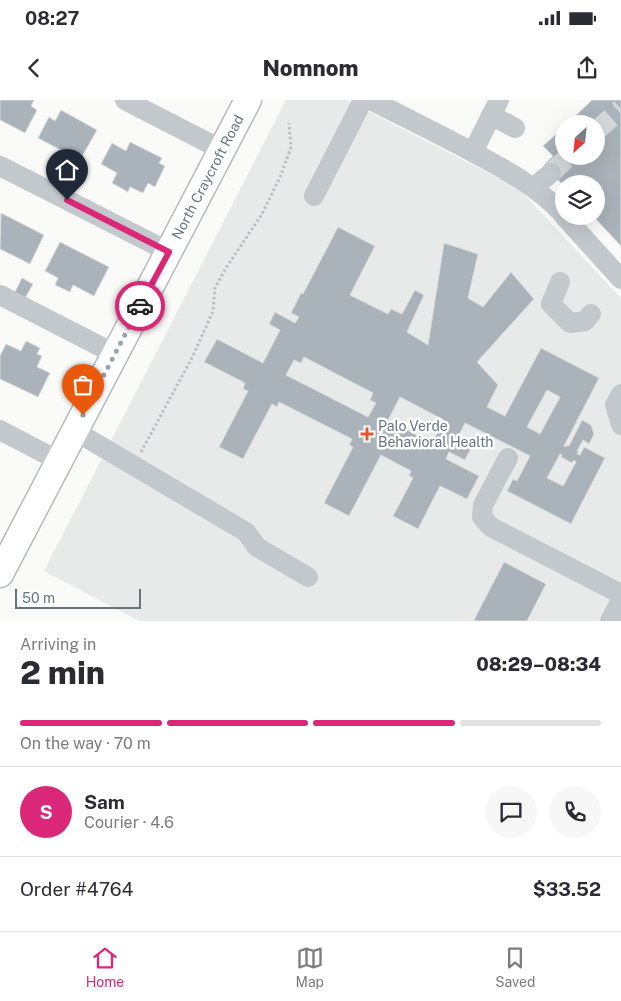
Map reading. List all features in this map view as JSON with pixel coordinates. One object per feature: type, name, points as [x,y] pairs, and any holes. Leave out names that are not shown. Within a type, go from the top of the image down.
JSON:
[{"type":"main road","name":"North Craycroft Road","points":[[0,574],[248,100]]},
{"type":"street","points":[[125,100],[222,150]]},
{"type":"street","points":[[314,196],[363,100]]},
{"type":"street","points":[[371,100],[502,168],[533,188],[555,206]]},
{"type":"street","points":[[473,152],[495,108],[515,128]]},
{"type":"street","points":[[0,166],[169,252]]},
{"type":"street","points":[[533,188],[551,173]]},
{"type":"street","points":[[572,225],[621,279]]},
{"type":"street","points":[[560,282],[551,304],[570,322],[585,321],[591,314]]},
{"type":"street","points":[[0,295],[115,354]]},
{"type":"street","points":[[621,394],[615,405],[621,425]]},
{"type":"street","points":[[0,430],[60,461]]},
{"type":"street","points":[[75,431],[246,532],[257,547],[308,577]]},
{"type":"street","points":[[508,458],[483,505],[482,517],[491,528],[621,594]]},
{"type":"street","points":[[610,621],[621,600]]},
{"type":"path","points":[[134,466],[193,356],[213,311],[215,288],[262,214],[281,175],[291,147],[289,123]]},
{"type":"shaded area","name":"Palo Verde Behavioral Health","points":[[286,100],[346,100],[518,188],[621,298],[621,581],[599,621],[139,621],[44,571]]},
{"type":"building","points":[[0,100],[34,100],[31,106],[37,110],[25,133],[0,120]]},
{"type":"building","points":[[592,100],[621,100],[621,246],[601,225],[605,225],[605,175],[555,175],[555,177],[544,165],[553,156],[543,146],[555,135],[555,165],[605,165],[605,115],[576,115]]},
{"type":"building","points":[[61,110],[97,130],[80,160],[38,138],[49,117],[55,121]]},
{"type":"building","points":[[130,142],[162,158],[159,163],[165,166],[155,187],[148,183],[143,193],[130,187],[128,192],[112,183],[117,173],[101,164],[112,143],[126,151]]},
{"type":"building","points":[[1,213],[44,235],[30,264],[0,249]]},
{"type":"building","points":[[338,227],[375,246],[350,295],[388,314],[391,309],[402,314],[415,290],[424,295],[407,332],[428,345],[444,243],[478,254],[468,298],[483,307],[511,272],[534,299],[477,362],[498,385],[487,407],[505,416],[541,348],[599,378],[564,446],[569,446],[582,420],[591,425],[594,434],[589,444],[583,440],[577,454],[580,455],[584,447],[605,458],[571,524],[507,491],[513,479],[517,481],[530,456],[465,423],[458,437],[473,444],[465,460],[449,452],[446,459],[479,476],[467,499],[440,486],[418,529],[393,516],[413,478],[409,476],[411,471],[381,455],[349,516],[324,503],[353,447],[349,445],[352,439],[279,402],[277,407],[272,404],[243,459],[219,447],[248,391],[243,389],[245,383],[204,362],[217,339],[263,363],[280,330],[269,324],[275,312],[295,323],[299,317],[291,313],[301,293],[303,294]],"holes":[[[304,357],[373,393],[370,400],[376,403],[368,417],[286,375],[294,360],[301,363]],[[547,390],[560,397],[540,434],[527,427]],[[400,397],[444,420],[432,443],[388,420]],[[560,454],[562,455],[561,457],[572,463],[574,460],[576,462],[563,486],[547,478]]]},
{"type":"building","points":[[60,242],[109,267],[94,296],[73,285],[70,292],[55,285],[58,278],[45,271]]},
{"type":"building","points":[[22,278],[33,284],[24,300],[14,294]]},
{"type":"building","points":[[26,341],[40,348],[37,354],[42,356],[37,367],[50,373],[38,397],[0,379],[0,356],[6,344],[21,351]]},
{"type":"building","points":[[504,562],[546,584],[527,621],[476,621],[474,620]]},
{"type":"tunnel","points":[[605,123],[621,109]]},
{"type":"tunnel","points":[[551,173],[559,165]]},
{"type":"way so far","points":[[83,415],[140,306]]},
{"type":"place","name":"Palo Verde Behavioral Health","points":[[367,434]]},
{"type":"route","points":[[67,200],[169,252],[140,306]]}]
